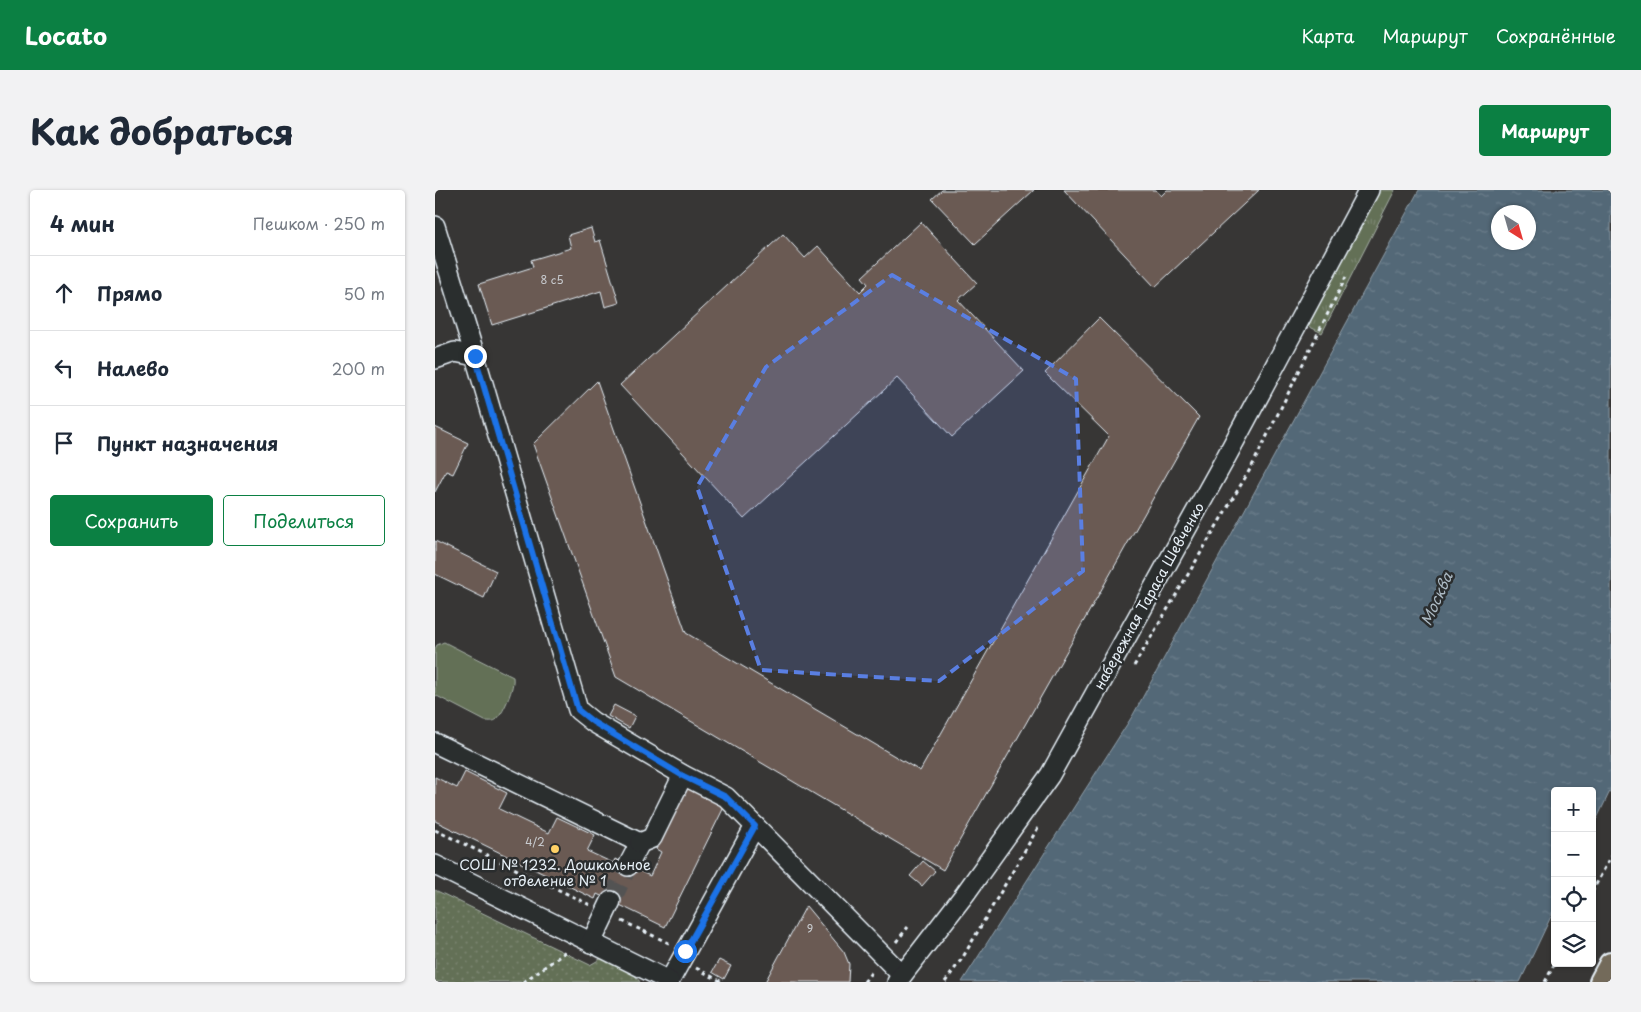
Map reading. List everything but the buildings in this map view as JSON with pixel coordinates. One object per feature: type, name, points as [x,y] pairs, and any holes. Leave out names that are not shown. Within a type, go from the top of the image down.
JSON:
[{"type":"main road","points":[[1602,982],[1611,965]]},
{"type":"street","name":"набережная Тараса Шевченко","points":[[899,979],[965,894],[1050,775],[1225,462],[1369,190]]},
{"type":"street","points":[[435,226],[475,356],[578,710],[593,722],[683,776],[726,797],[899,979]]},
{"type":"street","points":[[435,359],[455,352],[475,356]]},
{"type":"street","points":[[435,743],[640,842],[652,838],[683,776]]},
{"type":"street","points":[[435,865],[669,982],[755,826]]},
{"type":"street","points":[[628,866],[640,842]]},
{"type":"street","points":[[591,942],[608,907]]},
{"type":"path","points":[[435,830],[608,907],[722,982]]},
{"type":"path","points":[[1596,884],[1611,856]]},
{"type":"path","points":[[945,982],[963,957]]},
{"type":"path","points":[[1545,982],[1553,967]]},
{"type":"highlighted area","points":[[892,275],[1076,379],[1083,571],[939,681],[761,670],[697,487],[766,367]]},
{"type":"green space","points":[[1378,190],[1395,190],[1322,333],[1308,326]]},
{"type":"green space","points":[[444,642],[513,677],[508,699],[503,711],[496,720],[485,721],[435,695],[435,649],[437,645]]},
{"type":"green space","points":[[435,890],[590,965],[602,958],[632,972],[640,982],[435,982]]},
{"type":"water","name":"Москва","points":[[1419,190],[1611,190],[1611,789],[1596,821],[1596,787],[1551,787],[1551,916],[1520,982],[962,982],[1133,715]]},
{"type":"tunnel","points":[[611,901],[628,866]]},
{"type":"place","name":"СОШ № 1232. Дошкольное отделение № 1","points":[[555,849]]},
{"type":"route","points":[[475,356],[578,710],[593,722],[683,776],[726,797],[755,826],[685,951]]}]
